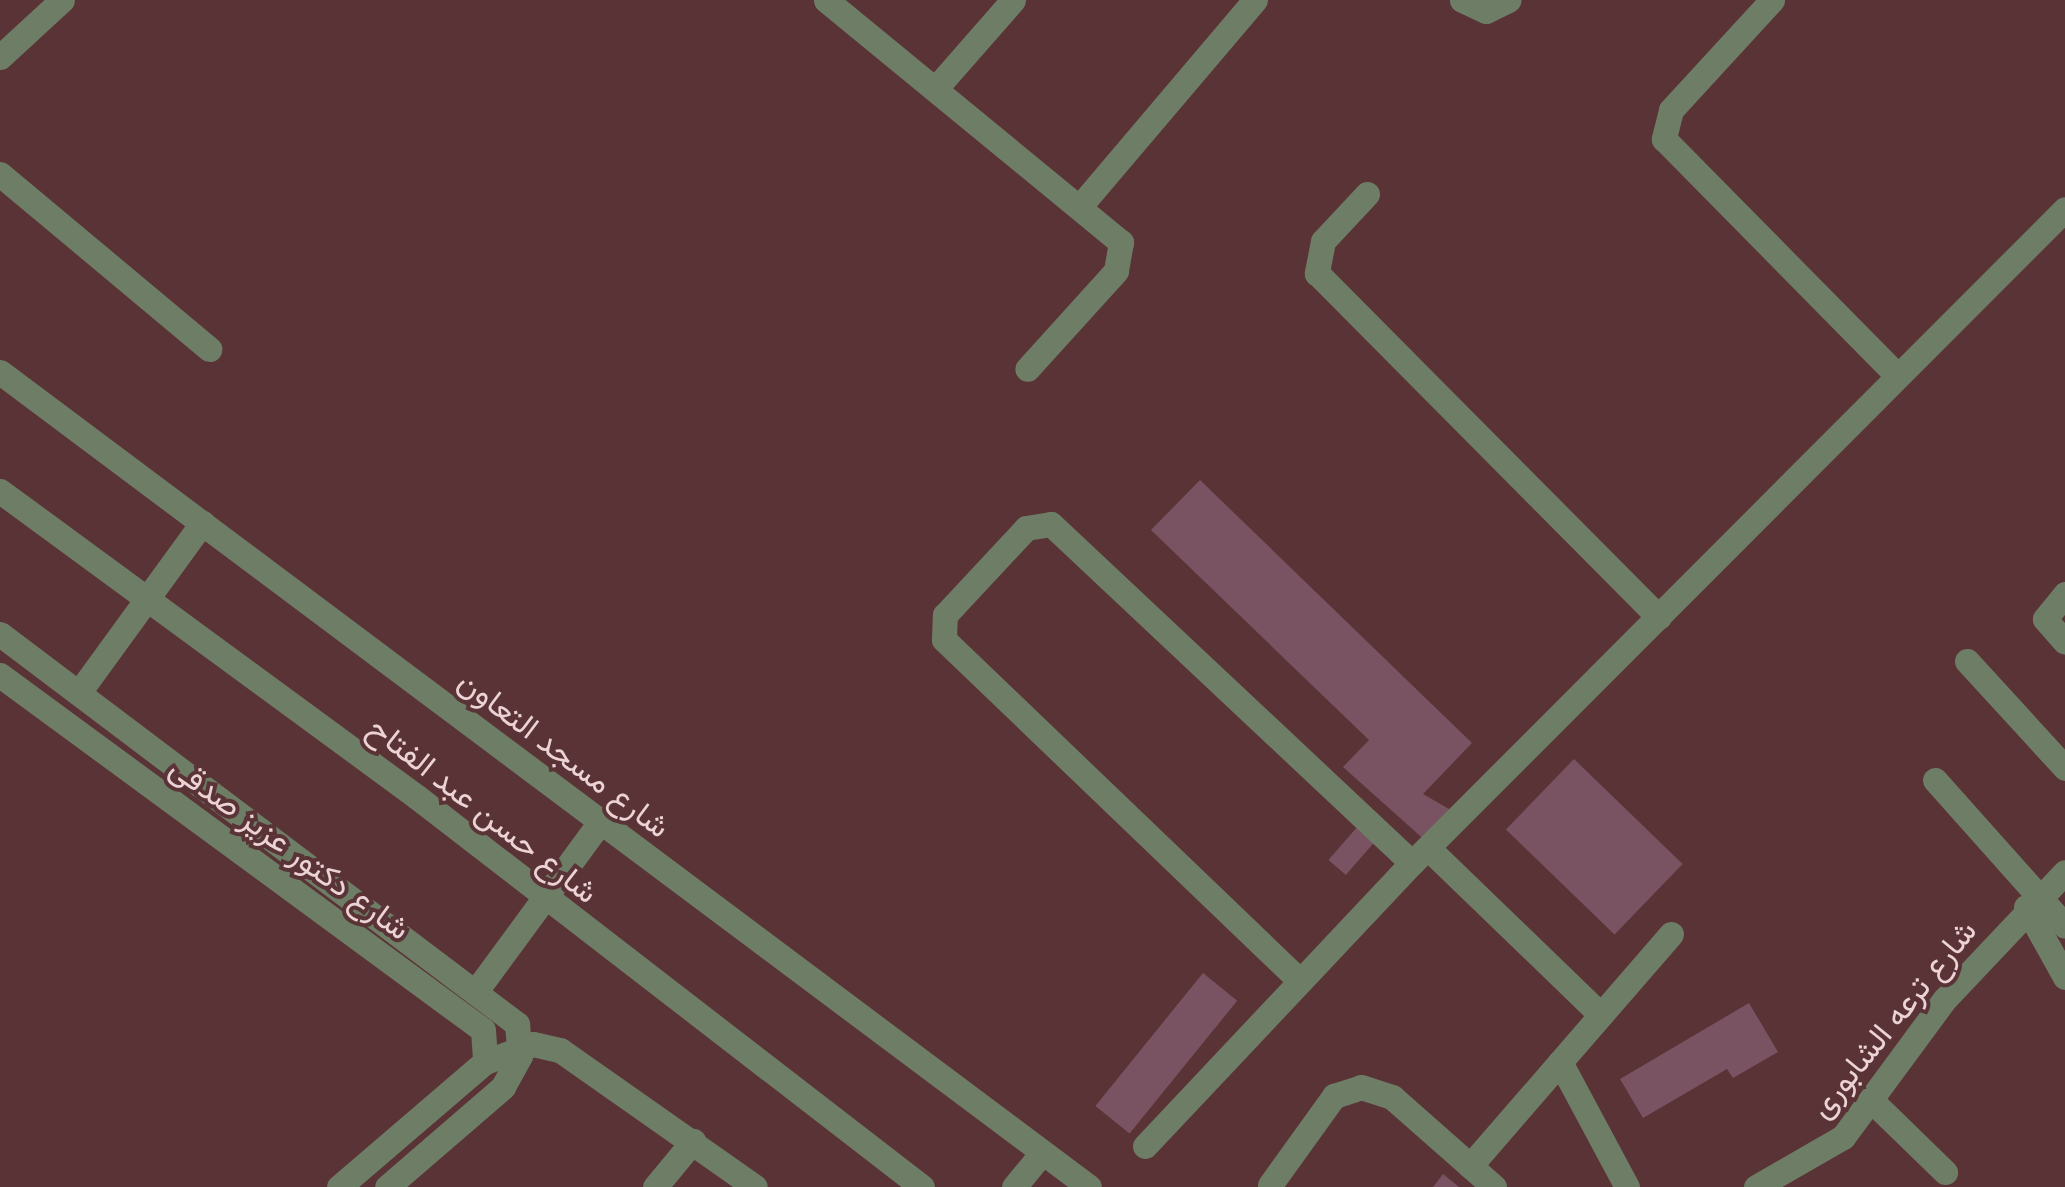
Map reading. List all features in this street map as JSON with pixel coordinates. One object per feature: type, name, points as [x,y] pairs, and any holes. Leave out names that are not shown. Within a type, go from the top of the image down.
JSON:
[{"type":"street","points":[[0,57],[62,0]]},
{"type":"street","points":[[826,0],[1116,235],[1120,264],[1027,369]]},
{"type":"street","points":[[936,88],[1013,0]]},
{"type":"street","points":[[1082,205],[1255,0]]},
{"type":"street","points":[[1462,0],[1486,12],[1509,0]]},
{"type":"street","points":[[1772,0],[1671,110],[1664,140],[1897,374]]},
{"type":"street","points":[[0,174],[209,349]]},
{"type":"street","points":[[1367,194],[1323,241],[1317,273],[1659,617]]},
{"type":"street","points":[[1145,1146],[1420,856],[2065,209]]},
{"type":"street","name":"شارع مسجد التعاون","points":[[0,372],[1089,1187]]},
{"type":"street","name":"شارع حسن عبد الفتاح","points":[[0,491],[922,1187]]},
{"type":"street","points":[[80,691],[202,523]]},
{"type":"street","points":[[1299,980],[944,640],[944,616],[1026,528],[1051,524],[1601,1015]]},
{"type":"street","points":[[2056,632],[2065,594]]},
{"type":"street","name":"شارع دكتور عزيز صدقى","points":[[0,634],[512,1018],[521,1046]]},
{"type":"street","points":[[1967,661],[2065,768]]},
{"type":"street","name":"شارع دكتور عزيز صدقى","points":[[0,675],[483,1030],[486,1062]]},
{"type":"street","points":[[1935,780],[2032,900],[2065,926]]},
{"type":"street","points":[[476,991],[600,822]]},
{"type":"street","name":"شارع ترعه الشابورى","points":[[1756,1187],[1819,1157],[1872,1101],[2032,900],[2065,872]]},
{"type":"street","points":[[2032,900],[2065,977]]},
{"type":"street","points":[[1470,1166],[1671,934]]},
{"type":"street","points":[[387,1187],[504,1088],[521,1046]]},
{"type":"street","points":[[338,1187],[486,1062],[521,1046],[560,1050],[755,1187]]},
{"type":"street","points":[[1560,1062],[1627,1187]]},
{"type":"street","points":[[1270,1185],[1334,1096],[1361,1088],[1392,1097],[1494,1187]]},
{"type":"street","points":[[1872,1101],[1945,1172]]},
{"type":"street","points":[[654,1187],[693,1140]]},
{"type":"street","points":[[1014,1187],[1042,1152]]},
{"type":"building","points":[[1200,480],[1472,743],[1423,794],[1456,813],[1428,843],[1343,767],[1369,740],[1151,530]]},
{"type":"building","points":[[1574,759],[1683,864],[1615,934],[1506,829]]},
{"type":"building","points":[[1358,826],[1375,841],[1346,875],[1328,860]]},
{"type":"building","points":[[1203,973],[1237,1001],[1130,1134],[1095,1106]]},
{"type":"building","points":[[1749,1003],[1778,1052],[1733,1078],[1727,1069],[1643,1118],[1620,1079]]},
{"type":"building","points":[[1443,1174],[1459,1187],[1433,1187]]}]
